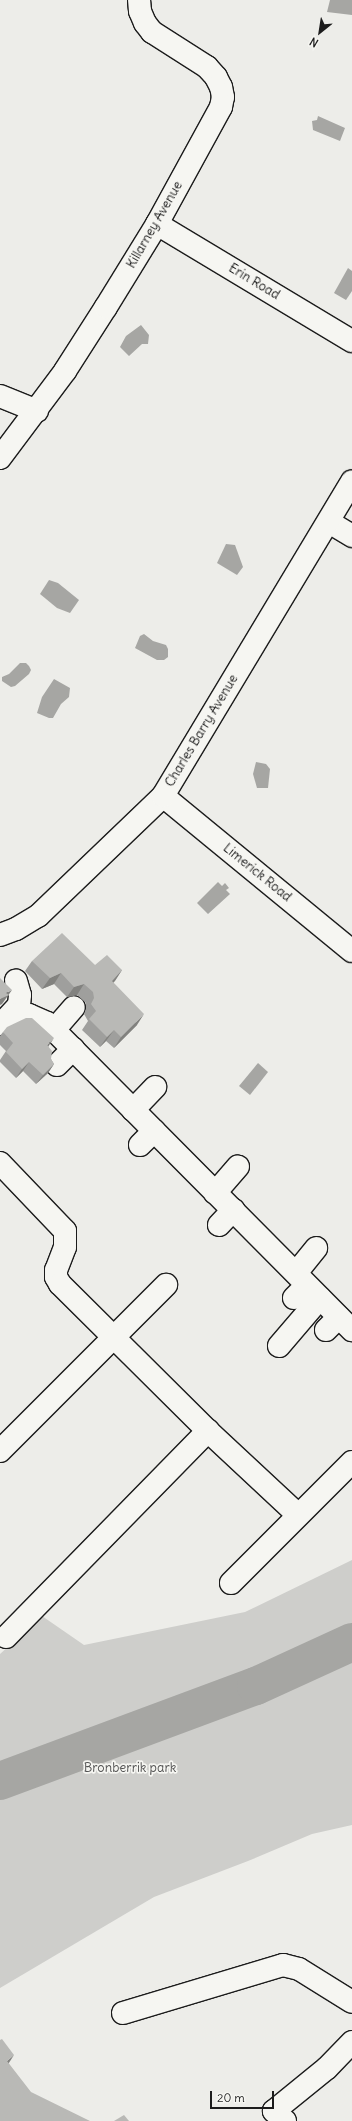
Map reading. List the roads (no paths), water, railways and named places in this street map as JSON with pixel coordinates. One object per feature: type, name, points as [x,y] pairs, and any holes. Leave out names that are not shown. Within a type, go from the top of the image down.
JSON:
[{"type":"street","name":"Killarney Avenue","points":[[0,458],[37,411],[65,371],[157,224],[215,119],[222,97],[216,77],[207,67],[152,32],[145,23],[140,11],[139,0]]},
{"type":"street","name":"Erin Road","points":[[157,224],[352,341]]},
{"type":"street","points":[[0,396],[37,411]]},
{"type":"street","name":"Charles Barry Avenue","points":[[0,935],[16,929],[38,916],[163,796],[329,522],[352,481]]},
{"type":"street","points":[[329,522],[352,536]]},
{"type":"street","name":"Limerick Road","points":[[163,796],[352,951]]},
{"type":"street","points":[[4,1020],[19,1005],[20,995],[16,981]]},
{"type":"street","points":[[54,1030],[74,1008]]},
{"type":"street","points":[[4,1020],[17,1014],[29,1015],[40,1018],[54,1030],[133,1110],[147,1138],[215,1193],[226,1217],[304,1288],[339,1326]]},
{"type":"street","points":[[57,1064],[73,1049]]},
{"type":"street","points":[[133,1110],[156,1087]]},
{"type":"street","points":[[0,1163],[65,1231],[66,1247],[56,1270],[56,1277],[60,1284],[208,1431],[298,1515]]},
{"type":"street","points":[[215,1193],[238,1167]]},
{"type":"street","points":[[279,1346],[304,1288],[316,1248]]},
{"type":"street","points":[[0,1452],[112,1337],[166,1285]]},
{"type":"street","points":[[6,1637],[208,1431]]},
{"type":"street","points":[[231,1583],[352,1462]]},
{"type":"street","points":[[122,2013],[283,1965],[299,1969],[352,2002]]},
{"type":"street","points":[[285,2121],[274,2111],[293,2094],[327,2068],[351,2044]]},
{"type":"waterway","points":[[0,1781],[256,1686],[352,1642]]},
{"type":"park label","name":"Bronberrik park","points":[[130,1768]]}]
